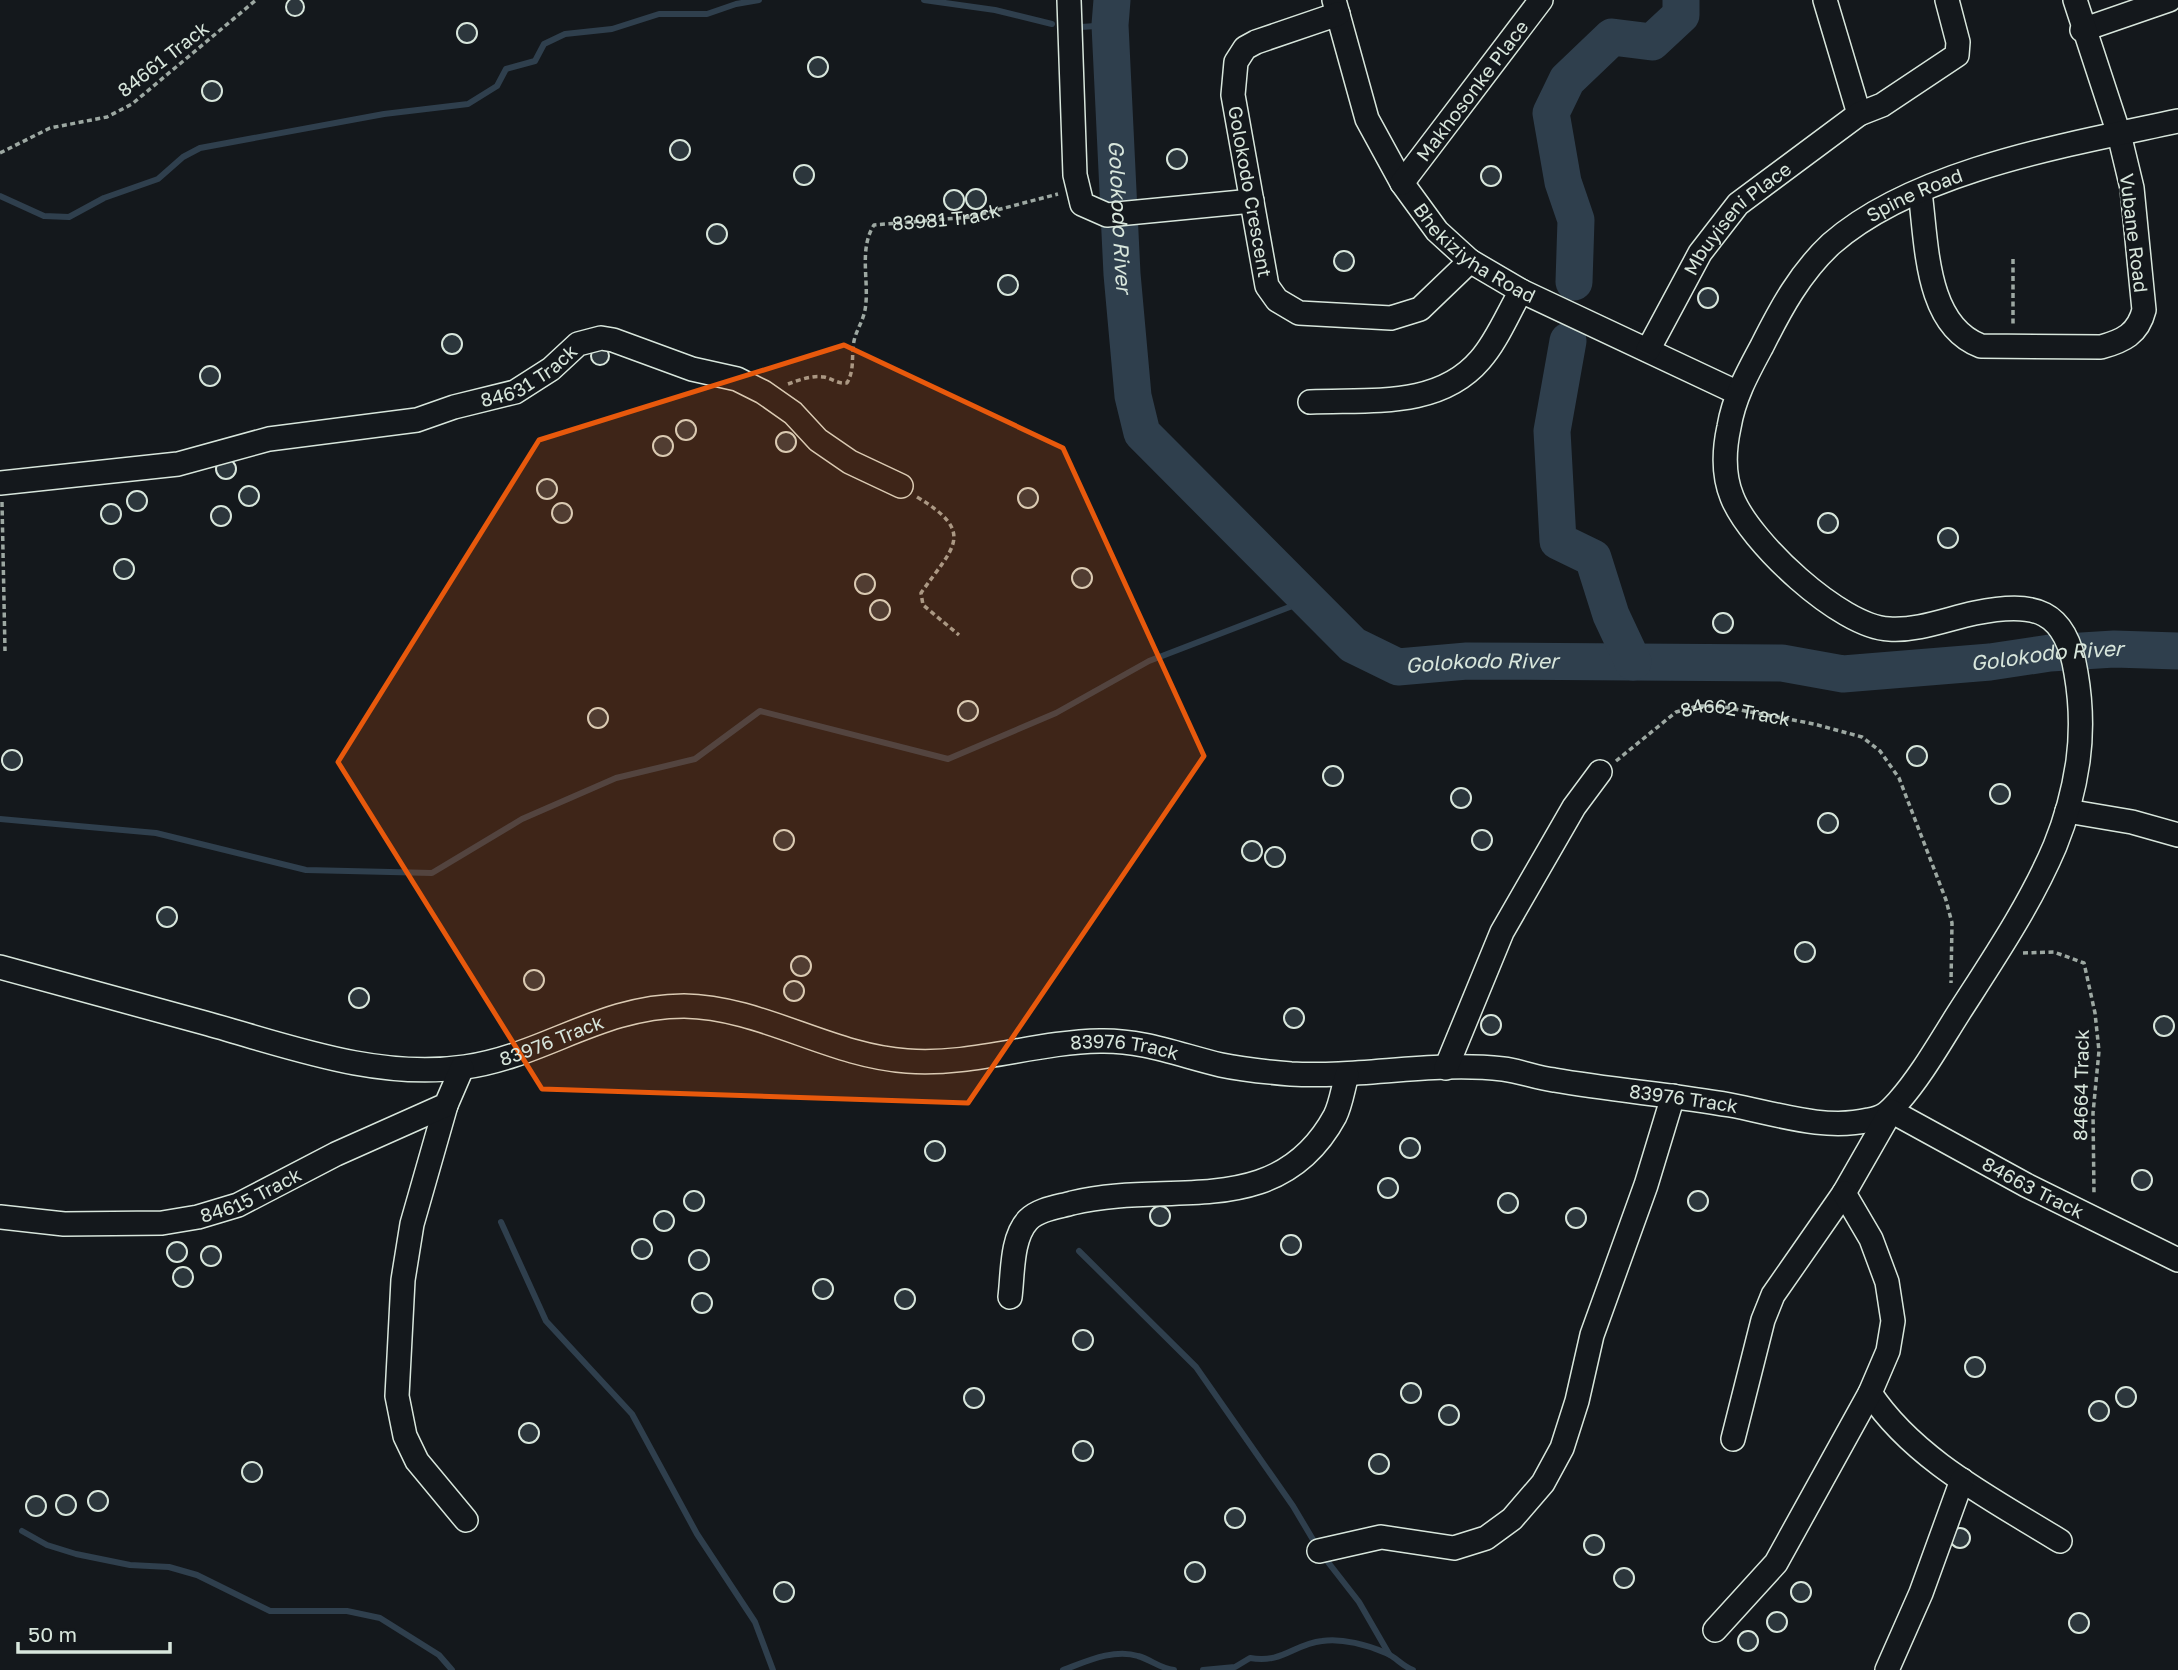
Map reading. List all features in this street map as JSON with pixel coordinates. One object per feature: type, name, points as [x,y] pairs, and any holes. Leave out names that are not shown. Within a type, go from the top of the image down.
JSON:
[{"type":"street","points":[[1069,0],[1077,188],[1082,204],[1107,215],[1252,201]]},
{"type":"street","name":"Makhosonke Place","points":[[1402,183],[1541,0]]},
{"type":"street","points":[[1825,0],[1859,114]]},
{"type":"street","name":"Mbuyiseni Place","points":[[1648,351],[1700,253],[1738,204],[1859,114],[1882,105],[1946,65],[1956,55],[1958,42],[1947,0]]},
{"type":"street","name":"Vubane Road","points":[[1920,192],[1938,297],[1958,335],[1981,346],[2101,347],[2118,342],[2137,328],[2144,310],[2132,188],[2119,134],[2082,30],[2075,0]]},
{"type":"street","points":[[2082,30],[2169,0]]},
{"type":"street","name":"Bhekiziyha Road","points":[[1336,7],[1367,119],[1402,183],[1437,231],[1470,261],[1521,291],[1738,393]]},
{"type":"street","name":"Golokodo Crescent","points":[[1336,7],[1245,48],[1236,62],[1233,95],[1267,286],[1277,300],[1299,313],[1391,318],[1405,315],[1436,296],[1470,261]]},
{"type":"street","name":"Spine Road","points":[[1738,393],[1784,302],[1803,274],[1836,240],[1903,199],[1980,168],[2178,121]]},
{"type":"street","points":[[1310,402],[1419,397],[1455,383],[1481,359],[1521,291]]},
{"type":"street","name":"84631 Track","points":[[1,483],[178,464],[269,439],[417,420],[454,407],[515,392],[551,369],[578,344],[601,338],[692,369],[737,379],[763,391],[793,413],[818,440],[850,462],[901,486]]},
{"type":"street","points":[[1733,1439],[1763,1320],[1773,1296],[1844,1193],[1891,1111],[1929,1061],[1994,958],[2054,849],[2067,811],[2078,763],[2081,712],[2075,664],[2064,627],[2041,612],[2026,608],[1983,611],[1894,630],[1872,627],[1852,619],[1785,567],[1759,541],[1735,506],[1727,484],[1725,452],[1738,393]]},
{"type":"street","points":[[1446,1068],[1502,932],[1574,807],[1600,772]]},
{"type":"street","points":[[2067,811],[2132,822],[2178,835]]},
{"type":"street","name":"83976 Track","points":[[0,967],[338,1061],[418,1068],[462,1068],[524,1053],[586,1024],[651,1007],[699,1006],[757,1020],[840,1047],[914,1062],[976,1059],[1083,1041],[1124,1041],[1159,1046],[1228,1067],[1300,1074],[1347,1075],[1446,1068],[1506,1069],[1546,1079],[1673,1096],[1804,1121],[1860,1122],[1891,1111]]},
{"type":"street","points":[[462,1068],[446,1105],[412,1224],[403,1280],[397,1396],[405,1436],[417,1461],[466,1521]]},
{"type":"street","points":[[1010,1297],[1017,1245],[1025,1224],[1035,1214],[1091,1198],[1214,1192],[1249,1187],[1270,1180],[1299,1159],[1321,1136],[1336,1114],[1347,1075]]},
{"type":"street","points":[[1319,1550],[1381,1537],[1454,1548],[1486,1538],[1512,1519],[1543,1483],[1566,1436],[1592,1335],[1646,1185],[1673,1096]]},
{"type":"street","name":"84615 Track","points":[[0,1217],[64,1224],[163,1223],[198,1217],[239,1205],[336,1153],[446,1105]]},
{"type":"street","name":"84663 Track","points":[[1891,1111],[2026,1185],[2178,1260]]},
{"type":"street","points":[[1715,1630],[1776,1563],[1870,1393],[1888,1351],[1893,1321],[1886,1282],[1871,1239],[1844,1193]]},
{"type":"street","points":[[1870,1393],[1899,1431],[1962,1480],[2060,1541]]},
{"type":"street","points":[[1887,1670],[1921,1593],[1962,1480]]},
{"type":"path","name":"84661 Track","points":[[0,153],[50,128],[107,117],[132,104],[256,0]]},
{"type":"path","name":"83981 Track","points":[[763,391],[816,376],[828,377],[840,384],[847,383],[853,373],[854,341],[865,310],[865,258],[869,233],[874,225],[970,217],[1077,188]]},
{"type":"path","points":[[2013,259],[2013,347]]},
{"type":"path","points":[[1,483],[5,651]]},
{"type":"path","points":[[901,486],[930,504],[951,523],[957,533],[954,545],[922,593],[923,605],[959,635]]},
{"type":"path","name":"84662 Track","points":[[1600,772],[1640,744],[1676,712],[1698,706],[1746,712],[1862,737],[1880,751],[1899,778],[1946,900],[1952,923],[1950,987]]},
{"type":"path","name":"84664 Track","points":[[1994,958],[2028,952],[2054,952],[2084,963],[2095,1013],[2099,1051],[2093,1113],[2094,1218]]},
{"type":"highlighted area","points":[[844,345],[1063,448],[1204,756],[968,1103],[542,1089],[338,762],[539,440]]},
{"type":"building","points":[[291,-2],[299,-2],[304,7],[302,14],[291,16],[286,11],[286,3]]},
{"type":"building","points":[[467,23],[474,26],[477,33],[474,40],[467,43],[460,40],[457,33],[460,26]]},
{"type":"building","points":[[818,57],[825,60],[828,67],[825,74],[818,77],[811,74],[808,67],[811,60]]},
{"type":"building","points":[[212,81],[219,84],[222,91],[219,98],[212,101],[205,98],[202,91],[205,84]]},
{"type":"building","points":[[680,140],[687,143],[690,150],[687,157],[680,160],[673,157],[670,150],[673,143]]},
{"type":"building","points":[[1177,149],[1184,152],[1187,159],[1184,166],[1177,169],[1170,166],[1167,159],[1170,152]]},
{"type":"building","points":[[804,165],[811,168],[814,175],[811,182],[804,185],[797,182],[794,175],[797,168]]},
{"type":"building","points":[[1491,166],[1498,169],[1501,176],[1498,183],[1491,186],[1484,183],[1481,176],[1484,169]]},
{"type":"building","points":[[976,189],[983,192],[986,199],[983,206],[976,209],[969,206],[966,199],[969,192]]},
{"type":"building","points":[[954,190],[961,193],[964,200],[961,207],[954,210],[947,207],[944,200],[947,193]]},
{"type":"building","points":[[717,224],[724,227],[727,234],[724,241],[717,244],[710,241],[707,234],[710,227]]},
{"type":"building","points":[[1344,251],[1351,254],[1354,261],[1351,268],[1344,271],[1337,268],[1334,261],[1337,254]]},
{"type":"building","points":[[1008,275],[1015,278],[1018,285],[1015,292],[1008,295],[1001,292],[998,285],[1001,278]]},
{"type":"building","points":[[1708,288],[1715,291],[1718,298],[1715,305],[1708,308],[1701,305],[1698,298],[1701,291]]},
{"type":"building","points":[[452,334],[459,337],[462,344],[459,351],[452,354],[445,351],[442,344],[445,337]]},
{"type":"building","points":[[600,347],[606,350],[609,356],[606,362],[600,365],[594,362],[591,356],[594,350]]},
{"type":"building","points":[[210,366],[217,369],[220,376],[217,383],[210,386],[203,383],[200,376],[203,369]]},
{"type":"building","points":[[686,420],[693,423],[696,430],[693,437],[686,440],[679,437],[676,430],[679,423]]},
{"type":"building","points":[[786,432],[793,435],[796,442],[793,449],[786,452],[779,449],[776,442],[779,435]]},
{"type":"building","points":[[663,436],[670,439],[673,446],[670,453],[663,456],[656,453],[653,446],[656,439]]},
{"type":"building","points":[[226,459],[233,462],[236,469],[233,476],[226,479],[219,476],[216,469],[219,462]]},
{"type":"building","points":[[547,479],[554,482],[557,489],[554,496],[547,499],[540,496],[537,489],[540,482]]},
{"type":"building","points":[[249,486],[256,489],[259,496],[256,503],[249,506],[242,503],[239,496],[242,489]]},
{"type":"building","points":[[1028,488],[1035,491],[1038,498],[1035,505],[1028,508],[1021,505],[1018,498],[1021,491]]},
{"type":"building","points":[[137,491],[144,494],[147,501],[144,508],[137,511],[130,508],[127,501],[130,494]]},
{"type":"building","points":[[562,503],[569,506],[572,513],[569,520],[562,523],[555,520],[552,513],[555,506]]},
{"type":"building","points":[[111,504],[118,507],[121,514],[118,521],[111,524],[104,521],[101,514],[104,507]]},
{"type":"building","points":[[221,506],[228,509],[231,516],[228,523],[221,526],[214,523],[211,516],[214,509]]},
{"type":"building","points":[[1828,513],[1835,516],[1838,523],[1835,530],[1828,533],[1821,530],[1818,523],[1821,516]]},
{"type":"building","points":[[1948,528],[1955,531],[1958,538],[1955,545],[1948,548],[1941,545],[1938,538],[1941,531]]},
{"type":"building","points":[[124,559],[131,562],[134,569],[131,576],[124,579],[117,576],[114,569],[117,562]]},
{"type":"building","points":[[1082,568],[1089,571],[1092,578],[1089,585],[1082,588],[1075,585],[1072,578],[1075,571]]},
{"type":"building","points":[[865,574],[872,577],[875,584],[872,591],[865,594],[858,591],[855,584],[858,577]]},
{"type":"building","points":[[880,600],[887,603],[890,610],[887,617],[880,620],[873,617],[870,610],[873,603]]},
{"type":"building","points":[[1723,613],[1730,616],[1733,623],[1730,630],[1723,633],[1716,630],[1713,623],[1716,616]]},
{"type":"building","points":[[968,701],[975,704],[978,711],[975,718],[968,721],[961,718],[958,711],[961,704]]},
{"type":"building","points":[[598,708],[605,711],[608,718],[605,725],[598,728],[591,725],[588,718],[591,711]]},
{"type":"building","points":[[1917,746],[1924,749],[1927,756],[1924,763],[1917,766],[1910,763],[1907,756],[1910,749]]},
{"type":"building","points":[[12,750],[19,753],[22,760],[19,767],[12,770],[5,767],[2,760],[5,753]]},
{"type":"building","points":[[1333,766],[1340,769],[1343,776],[1340,783],[1333,786],[1326,783],[1323,776],[1326,769]]},
{"type":"building","points":[[2000,784],[2007,787],[2010,794],[2007,801],[2000,804],[1993,801],[1990,794],[1993,787]]},
{"type":"building","points":[[1461,788],[1468,791],[1471,798],[1468,805],[1461,808],[1454,805],[1451,798],[1454,791]]},
{"type":"building","points":[[1828,813],[1835,816],[1838,823],[1835,830],[1828,833],[1821,830],[1818,823],[1821,816]]},
{"type":"building","points":[[784,830],[791,833],[794,840],[791,847],[784,850],[777,847],[774,840],[777,833]]},
{"type":"building","points":[[1482,830],[1489,833],[1492,840],[1489,847],[1482,850],[1475,847],[1472,840],[1475,833]]},
{"type":"building","points":[[1252,841],[1259,844],[1262,851],[1259,858],[1252,861],[1245,858],[1242,851],[1245,844]]},
{"type":"building","points":[[1275,847],[1282,850],[1285,857],[1282,864],[1275,867],[1268,864],[1265,857],[1268,850]]},
{"type":"building","points":[[167,907],[174,910],[177,917],[174,924],[167,927],[160,924],[157,917],[160,910]]},
{"type":"building","points":[[1805,942],[1812,945],[1815,952],[1812,959],[1805,962],[1798,959],[1795,952],[1798,945]]},
{"type":"building","points":[[801,956],[808,959],[811,966],[808,973],[801,976],[794,973],[791,966],[794,959]]},
{"type":"building","points":[[534,970],[541,973],[544,980],[541,987],[534,990],[527,987],[524,980],[527,973]]},
{"type":"building","points":[[794,981],[801,984],[804,991],[801,998],[794,1001],[787,998],[784,991],[787,984]]},
{"type":"building","points":[[359,988],[366,991],[369,998],[366,1005],[359,1008],[352,1005],[349,998],[352,991]]},
{"type":"building","points":[[1294,1008],[1301,1011],[1304,1018],[1301,1025],[1294,1028],[1287,1025],[1284,1018],[1287,1011]]},
{"type":"building","points":[[1491,1015],[1498,1018],[1501,1025],[1498,1032],[1491,1035],[1484,1032],[1481,1025],[1484,1018]]},
{"type":"building","points":[[2164,1016],[2171,1019],[2174,1026],[2171,1033],[2164,1036],[2157,1033],[2154,1026],[2157,1019]]},
{"type":"building","points":[[1410,1138],[1417,1141],[1420,1148],[1417,1155],[1410,1158],[1403,1155],[1400,1148],[1403,1141]]},
{"type":"building","points":[[935,1141],[942,1144],[945,1151],[942,1158],[935,1161],[928,1158],[925,1151],[928,1144]]},
{"type":"building","points":[[2142,1170],[2149,1173],[2152,1180],[2149,1187],[2142,1190],[2135,1187],[2132,1180],[2135,1173]]},
{"type":"building","points":[[1388,1178],[1395,1181],[1398,1188],[1395,1195],[1388,1198],[1381,1195],[1378,1188],[1381,1181]]},
{"type":"building","points":[[694,1191],[701,1194],[704,1201],[701,1208],[694,1211],[687,1208],[684,1201],[687,1194]]},
{"type":"building","points":[[1698,1191],[1705,1194],[1708,1201],[1705,1208],[1698,1211],[1691,1208],[1688,1201],[1691,1194]]},
{"type":"building","points":[[1508,1193],[1515,1196],[1518,1203],[1515,1210],[1508,1213],[1501,1210],[1498,1203],[1501,1196]]},
{"type":"building","points":[[1160,1206],[1167,1209],[1170,1216],[1167,1223],[1160,1226],[1153,1223],[1150,1216],[1153,1209]]},
{"type":"building","points":[[1576,1208],[1583,1211],[1586,1218],[1583,1225],[1576,1228],[1569,1225],[1566,1218],[1569,1211]]},
{"type":"building","points":[[664,1211],[671,1214],[674,1221],[671,1228],[664,1231],[657,1228],[654,1221],[657,1214]]},
{"type":"building","points":[[1291,1235],[1298,1238],[1301,1245],[1298,1252],[1291,1255],[1284,1252],[1281,1245],[1284,1238]]},
{"type":"building","points":[[642,1239],[649,1242],[652,1249],[649,1256],[642,1259],[635,1256],[632,1249],[635,1242]]},
{"type":"building","points":[[177,1242],[184,1245],[187,1252],[184,1259],[177,1262],[170,1259],[167,1252],[170,1245]]},
{"type":"building","points":[[211,1246],[218,1249],[221,1256],[218,1263],[211,1266],[204,1263],[201,1256],[204,1249]]},
{"type":"building","points":[[699,1250],[706,1253],[709,1260],[706,1267],[699,1270],[692,1267],[689,1260],[692,1253]]},
{"type":"building","points":[[183,1267],[190,1270],[193,1277],[190,1284],[183,1287],[176,1284],[173,1277],[176,1270]]},
{"type":"building","points":[[823,1279],[830,1282],[833,1289],[830,1296],[823,1299],[816,1296],[813,1289],[816,1282]]},
{"type":"building","points":[[905,1289],[912,1292],[915,1299],[912,1306],[905,1309],[898,1306],[895,1299],[898,1292]]},
{"type":"building","points":[[702,1293],[709,1296],[712,1303],[709,1310],[702,1313],[695,1310],[692,1303],[695,1296]]},
{"type":"building","points":[[1083,1330],[1090,1333],[1093,1340],[1090,1347],[1083,1350],[1076,1347],[1073,1340],[1076,1333]]},
{"type":"building","points":[[1975,1357],[1982,1360],[1985,1367],[1982,1374],[1975,1377],[1968,1374],[1965,1367],[1968,1360]]},
{"type":"building","points":[[1411,1383],[1418,1386],[1421,1393],[1418,1400],[1411,1403],[1404,1400],[1401,1393],[1404,1386]]},
{"type":"building","points":[[2126,1387],[2133,1390],[2136,1397],[2133,1404],[2126,1407],[2119,1404],[2116,1397],[2119,1390]]},
{"type":"building","points":[[974,1388],[981,1391],[984,1398],[981,1405],[974,1408],[967,1405],[964,1398],[967,1391]]},
{"type":"building","points":[[2099,1401],[2106,1404],[2109,1411],[2106,1418],[2099,1421],[2092,1418],[2089,1411],[2092,1404]]},
{"type":"building","points":[[1449,1405],[1456,1408],[1459,1415],[1456,1422],[1449,1425],[1442,1422],[1439,1415],[1442,1408]]},
{"type":"building","points":[[529,1423],[536,1426],[539,1433],[536,1440],[529,1443],[522,1440],[519,1433],[522,1426]]},
{"type":"building","points":[[1083,1441],[1090,1444],[1093,1451],[1090,1458],[1083,1461],[1076,1458],[1073,1451],[1076,1444]]},
{"type":"building","points":[[1379,1454],[1386,1457],[1389,1464],[1386,1471],[1379,1474],[1372,1471],[1369,1464],[1372,1457]]},
{"type":"building","points":[[252,1462],[259,1465],[262,1472],[259,1479],[252,1482],[245,1479],[242,1472],[245,1465]]},
{"type":"building","points":[[98,1491],[105,1494],[108,1501],[105,1508],[98,1511],[91,1508],[88,1501],[91,1494]]},
{"type":"building","points":[[66,1495],[73,1498],[76,1505],[73,1512],[66,1515],[59,1512],[56,1505],[59,1498]]},
{"type":"building","points":[[36,1496],[43,1499],[46,1506],[43,1513],[36,1516],[29,1513],[26,1506],[29,1499]]},
{"type":"building","points":[[1235,1508],[1242,1511],[1245,1518],[1242,1525],[1235,1528],[1228,1525],[1225,1518],[1228,1511]]},
{"type":"building","points":[[1960,1528],[1967,1531],[1970,1538],[1967,1545],[1960,1548],[1953,1545],[1950,1538],[1953,1531]]},
{"type":"building","points":[[1594,1535],[1601,1538],[1604,1545],[1601,1552],[1594,1555],[1587,1552],[1584,1545],[1587,1538]]},
{"type":"building","points":[[1195,1562],[1202,1565],[1205,1572],[1202,1579],[1195,1582],[1188,1579],[1185,1572],[1188,1565]]},
{"type":"building","points":[[1624,1568],[1631,1571],[1634,1578],[1631,1585],[1624,1588],[1617,1585],[1614,1578],[1617,1571]]},
{"type":"building","points":[[784,1582],[791,1585],[794,1592],[791,1599],[784,1602],[777,1599],[774,1592],[777,1585]]},
{"type":"building","points":[[1801,1582],[1808,1585],[1811,1592],[1808,1599],[1801,1602],[1794,1599],[1791,1592],[1794,1585]]},
{"type":"building","points":[[1777,1612],[1784,1615],[1787,1622],[1784,1629],[1777,1632],[1770,1629],[1767,1622],[1770,1615]]},
{"type":"building","points":[[2079,1613],[2086,1616],[2089,1623],[2086,1630],[2079,1633],[2072,1630],[2069,1623],[2072,1616]]},
{"type":"building","points":[[1748,1631],[1755,1634],[1758,1641],[1755,1648],[1748,1651],[1741,1648],[1738,1641],[1741,1634]]},
{"type":"waterway","points":[[0,196],[44,216],[69,217],[104,198],[158,179],[183,157],[200,148],[384,114],[468,104],[497,86],[506,69],[535,61],[544,44],[565,34],[612,29],[659,14],[707,14],[736,4],[759,0]]},
{"type":"waterway","points":[[924,0],[995,10],[1052,24]]},
{"type":"waterway","name":"Golokodo River","points":[[1112,0],[1110,25],[1122,274],[1133,396],[1142,433],[1353,645],[1398,667],[1467,661],[1782,663],[1843,674],[1990,662],[2050,653],[2114,649],[2178,651]]},
{"type":"waterway","points":[[1574,282],[1576,220],[1563,182],[1551,113],[1567,80],[1612,37],[1652,42],[1681,15],[1681,0]]},
{"type":"waterway","points":[[1081,27],[1110,25]]},
{"type":"waterway","points":[[1568,341],[1552,431],[1558,541],[1593,558],[1611,615],[1633,662]]},
{"type":"waterway","points":[[0,819],[156,833],[306,870],[432,873],[522,819],[616,778],[695,759],[760,711],[948,759],[1056,713],[1149,661],[1308,600]]},
{"type":"waterway","points":[[501,1222],[546,1321],[632,1414],[697,1534],[755,1622],[773,1670]]},
{"type":"waterway","points":[[1079,1251],[1196,1367],[1293,1506],[1318,1548]]},
{"type":"waterway","points":[[22,1531],[47,1545],[76,1554],[130,1565],[169,1567],[197,1575],[270,1611],[347,1611],[380,1618],[439,1655],[452,1670]]},
{"type":"waterway","points":[[1324,1557],[1359,1602],[1389,1654]]},
{"type":"waterway","points":[[1203,1670],[1235,1667],[1250,1658],[1271,1658],[1312,1643],[1330,1640],[1379,1650],[1413,1670]]},
{"type":"waterway","points":[[1063,1670],[1100,1657],[1119,1654],[1138,1656],[1174,1670]]}]
